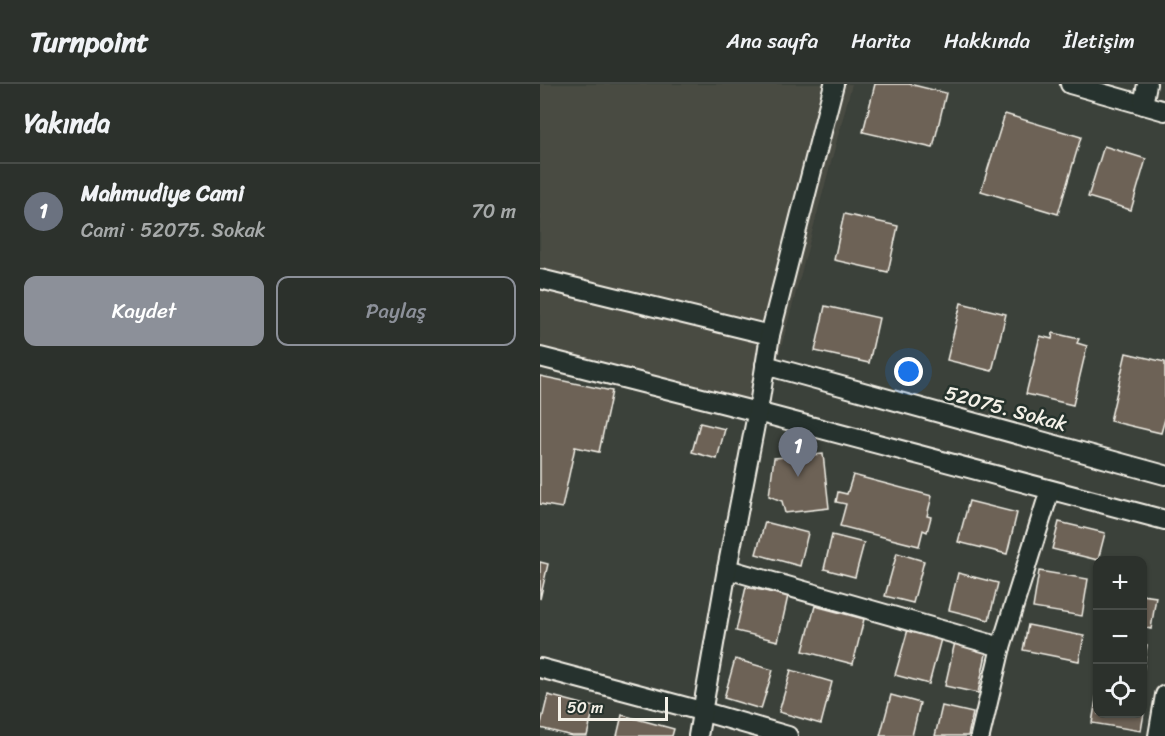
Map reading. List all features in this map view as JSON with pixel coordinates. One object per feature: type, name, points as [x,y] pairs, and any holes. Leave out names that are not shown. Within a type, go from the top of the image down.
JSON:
[{"type":"street","points":[[698,736],[770,335],[834,84]]},
{"type":"street","points":[[1070,84],[1165,111]]},
{"type":"street","points":[[1143,105],[1147,84]]},
{"type":"street","points":[[540,279],[770,335]]},
{"type":"street","points":[[540,357],[1165,520]]},
{"type":"street","name":"52075. Sokak","points":[[765,365],[1165,475]]},
{"type":"street","points":[[980,736],[1001,647],[1050,490]]},
{"type":"street","points":[[727,569],[1001,647]]},
{"type":"street","points":[[540,668],[788,736]]},
{"type":"street","points":[[1158,736],[1165,695]]},
{"type":"shaded area","points":[[540,84],[852,84],[765,407],[540,355]]},
{"type":"building","points":[[875,84],[909,84],[946,93],[933,148],[863,132]]},
{"type":"building","points":[[1005,114],[1081,137],[1058,214],[981,191]]},
{"type":"building","points":[[1104,146],[1146,159],[1131,210],[1088,197]]},
{"type":"building","points":[[844,214],[898,226],[888,272],[834,260]]},
{"type":"building","points":[[961,303],[1006,314],[992,371],[947,360]]},
{"type":"building","points":[[825,306],[879,318],[869,363],[815,351]]},
{"type":"building","points":[[1053,333],[1079,339],[1077,343],[1087,346],[1073,405],[1026,394],[1040,336],[1052,339]]},
{"type":"building","points":[[1126,353],[1165,362],[1165,419],[1161,433],[1110,421]]},
{"type":"building","points":[[540,376],[612,391],[599,452],[575,447],[562,508],[540,504]]},
{"type":"building","points":[[700,423],[725,429],[717,459],[692,452]]},
{"type":"building","points":[[823,454],[829,508],[785,513],[782,501],[769,496],[774,458]]},
{"type":"building","points":[[853,475],[932,496],[927,516],[931,517],[927,532],[923,530],[919,546],[840,526],[846,504],[836,502],[838,492],[847,494]]},
{"type":"building","points":[[969,501],[1017,513],[1007,554],[958,542]]},
{"type":"building","points":[[765,522],[808,533],[800,566],[756,554]]},
{"type":"building","points":[[1059,522],[1105,533],[1099,556],[1093,556],[1093,559],[1052,549]]},
{"type":"building","points":[[832,535],[864,543],[855,577],[824,569]]},
{"type":"building","points":[[897,553],[924,561],[913,603],[885,596]]},
{"type":"building","points":[[540,562],[548,564],[540,599]]},
{"type":"building","points":[[1039,571],[1088,579],[1082,616],[1033,608]]},
{"type":"building","points":[[958,573],[998,583],[989,620],[949,610]]},
{"type":"building","points":[[746,587],[788,596],[778,641],[736,631]]},
{"type":"building","points":[[1147,596],[1156,597],[1151,629],[1147,628]]},
{"type":"building","points":[[815,606],[864,619],[853,664],[803,651]]},
{"type":"building","points":[[1028,625],[1084,636],[1079,661],[1023,650]]},
{"type":"building","points":[[909,626],[942,635],[929,684],[895,675]]},
{"type":"building","points":[[955,642],[987,649],[978,693],[945,686]]},
{"type":"building","points":[[735,659],[773,670],[761,709],[724,698]]},
{"type":"building","points":[[791,670],[832,682],[821,724],[779,712]]},
{"type":"building","points":[[548,695],[594,707],[587,736],[572,736],[540,728]]},
{"type":"building","points":[[891,695],[920,703],[912,736],[880,736]]},
{"type":"building","points":[[942,706],[973,713],[968,736],[935,736]]},
{"type":"building","points":[[622,715],[674,729],[672,736],[617,736]]},
{"type":"building","points":[[1093,717],[1143,718],[1141,731],[1092,723]]},
{"type":"place","name":"Mahmudiye Cami","points":[[798,477]]}]
